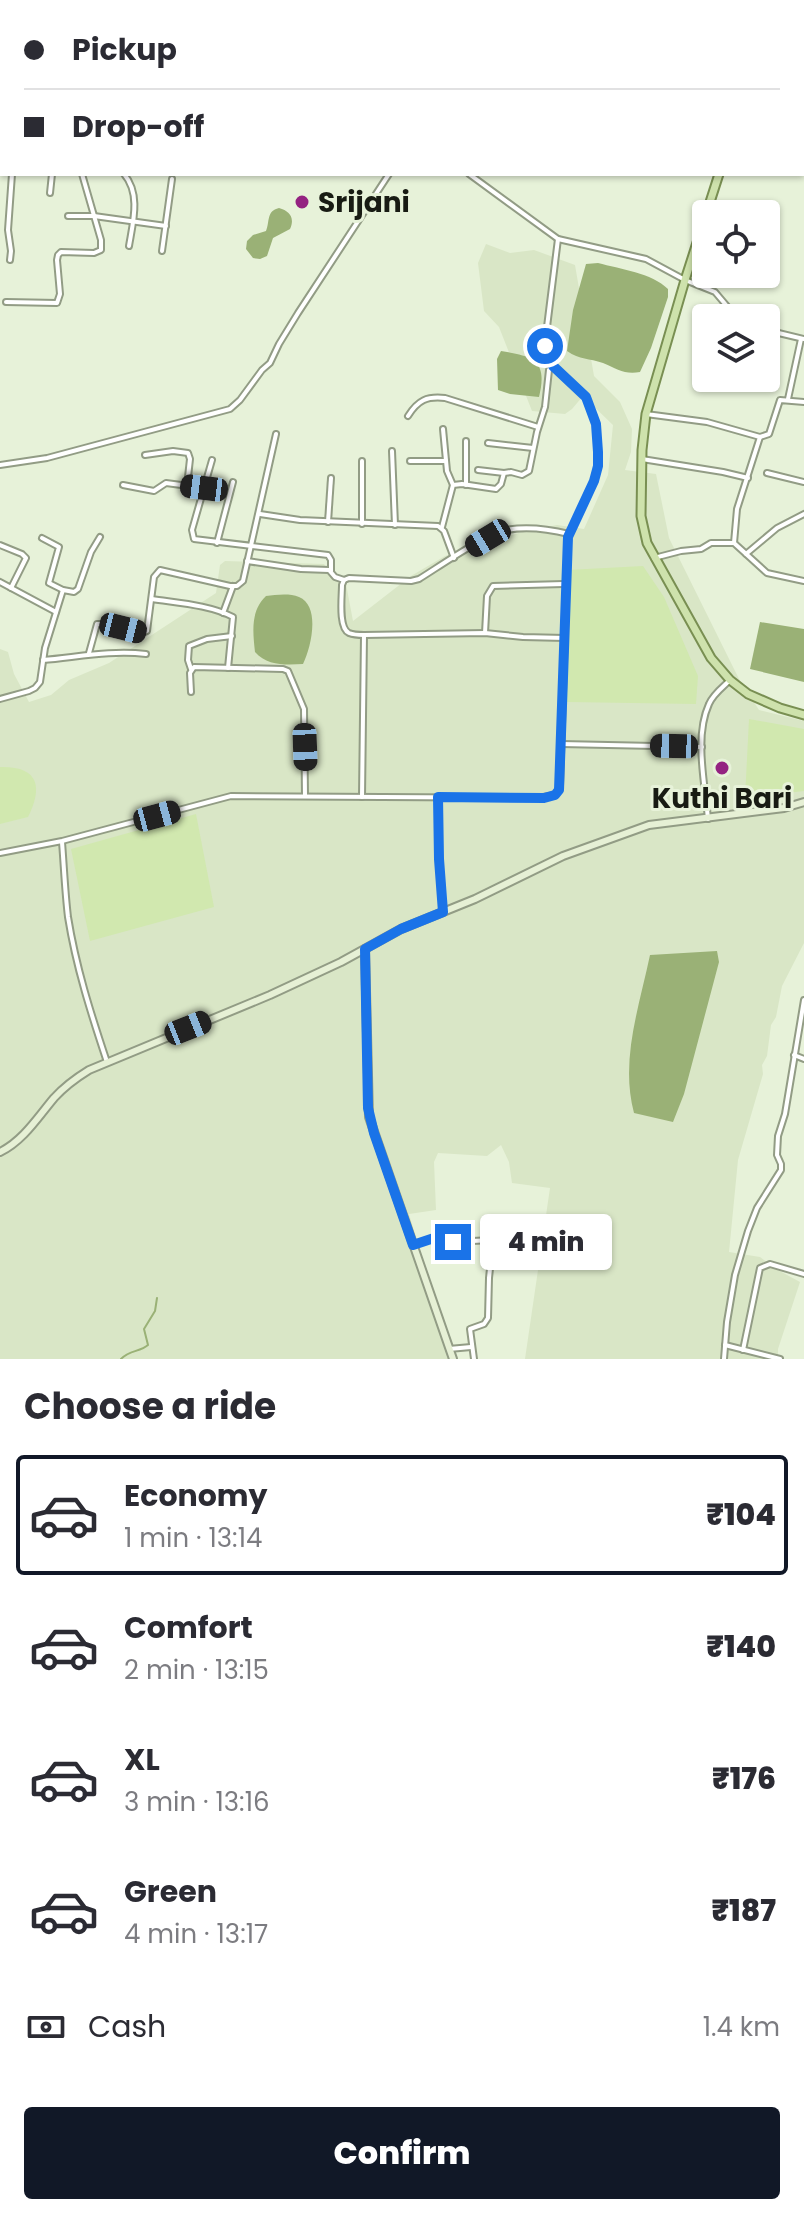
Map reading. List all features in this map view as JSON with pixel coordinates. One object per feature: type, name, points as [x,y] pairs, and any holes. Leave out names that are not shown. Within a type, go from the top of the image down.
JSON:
[{"type":"main road","points":[[718,176],[646,414],[641,516],[654,558],[711,658],[730,680],[748,694],[804,715]]},
{"type":"main road","points":[[0,1152],[13,1144],[72,1081],[89,1070],[270,995],[401,929],[475,899],[563,856],[649,825],[784,808],[804,802]]},
{"type":"main road","points":[[365,949],[369,1117],[453,1359]]},
{"type":"street","points":[[10,260],[8,220],[12,176]]},
{"type":"street","points":[[50,193],[52,176]]},
{"type":"street","points":[[6,302],[57,303],[60,294],[58,255],[61,252],[94,253],[101,250],[101,240],[83,176]]},
{"type":"street","points":[[126,176],[134,192],[129,246]]},
{"type":"street","points":[[0,465],[47,458],[230,409],[270,363],[283,337],[388,176]]},
{"type":"street","points":[[472,176],[558,239],[636,256],[715,292],[725,304]]},
{"type":"street","points":[[162,251],[172,179]]},
{"type":"street","points":[[68,216],[94,216],[166,226]]},
{"type":"street","points":[[0,853],[62,841],[231,796],[537,798],[553,796],[559,790],[569,534],[594,481],[598,466],[598,436],[586,397],[553,366],[545,346],[558,239]]},
{"type":"street","points":[[780,334],[802,339],[788,400]]},
{"type":"street","points":[[478,470],[526,475],[529,471],[545,407],[549,370],[553,366]]},
{"type":"street","points":[[408,416],[414,406],[424,399],[445,398],[538,427]]},
{"type":"street","points":[[646,414],[707,422],[760,437],[769,434],[779,401],[804,402]]},
{"type":"street","points":[[443,429],[448,478],[453,485]]},
{"type":"street","points":[[89,653],[97,624],[142,633],[147,631],[154,577],[160,570],[233,586],[243,581],[276,434]]},
{"type":"street","points":[[734,543],[737,509],[760,437]]},
{"type":"street","points":[[466,441],[466,485]]},
{"type":"street","points":[[488,443],[534,448]]},
{"type":"street","points":[[145,455],[173,451],[188,453],[187,486]]},
{"type":"street","points":[[392,451],[395,525]]},
{"type":"street","points":[[642,459],[748,478]]},
{"type":"street","points":[[212,460],[192,536],[197,541],[328,555],[331,571],[335,577],[344,580],[419,579],[488,538],[508,530],[544,529],[569,534]]},
{"type":"street","points":[[362,461],[362,524]]},
{"type":"street","points":[[410,461],[446,461]]},
{"type":"street","points":[[453,485],[496,489],[504,473]]},
{"type":"street","points":[[767,473],[804,482]]},
{"type":"street","points":[[328,522],[331,478]]},
{"type":"street","points":[[217,543],[233,482]]},
{"type":"street","points":[[123,485],[154,491],[164,483],[204,488]]},
{"type":"street","points":[[453,485],[442,527],[454,558]]},
{"type":"street","points":[[260,514],[300,520],[442,527]]},
{"type":"street","points":[[746,554],[777,528],[804,514]]},
{"type":"street","points":[[42,538],[59,547],[49,583],[74,592],[100,537]]},
{"type":"street","points":[[654,558],[701,549],[711,543],[734,543],[767,573],[804,581]]},
{"type":"street","points":[[0,545],[26,558],[11,588]]},
{"type":"street","points":[[247,561],[331,571]]},
{"type":"street","points":[[344,580],[344,628],[348,633],[485,633],[565,638]]},
{"type":"street","points":[[0,582],[56,612]]},
{"type":"street","points":[[485,633],[487,596],[493,586],[565,584]]},
{"type":"street","points":[[223,613],[233,586]]},
{"type":"street","points":[[0,699],[35,688],[40,682],[45,648],[63,590]]},
{"type":"street","points":[[152,599],[188,604],[233,617],[228,668]]},
{"type":"street","points":[[362,797],[364,635]]},
{"type":"street","points":[[191,692],[189,646],[207,639],[232,636]]},
{"type":"street","points":[[43,660],[89,653],[146,654]]},
{"type":"street","points":[[191,669],[198,666],[283,669],[290,675],[304,709],[305,796]]},
{"type":"street","points":[[708,819],[701,733],[713,696],[730,680]]},
{"type":"street","points":[[561,744],[702,747]]},
{"type":"street","points":[[438,797],[443,912]]},
{"type":"street","points":[[62,841],[73,945],[107,1062]]},
{"type":"street","points":[[724,1359],[735,1275],[748,1231],[757,1208],[781,1170],[777,1155],[778,1136],[785,1114],[804,1000]]},
{"type":"street","points":[[794,1055],[804,1059]]},
{"type":"street","points":[[413,1245],[437,1237],[451,1242],[493,1240],[488,1318],[484,1324],[471,1327],[474,1359]]},
{"type":"street","points":[[743,1350],[760,1268],[773,1264],[804,1274]]},
{"type":"street","points":[[725,1345],[780,1359]]},
{"type":"street","points":[[449,1349],[472,1347]]},
{"type":"shaded area","points":[[279,208],[290,216],[290,229],[273,238],[267,256],[253,258],[246,249],[247,241],[253,235],[266,231],[270,214]]},
{"type":"shaded area","points":[[486,244],[510,253],[534,250],[575,265],[594,376],[620,402],[632,429],[631,452],[625,470],[656,474],[669,538],[739,679],[759,710],[804,721],[804,943],[782,986],[776,1017],[771,1025],[767,1056],[762,1065],[763,1074],[738,1160],[729,1252],[760,1257],[800,1282],[778,1349],[778,1359],[525,1359],[550,1188],[512,1183],[509,1162],[501,1145],[487,1156],[438,1153],[434,1162],[436,1210],[409,1214],[452,1359],[0,1359],[0,649],[8,652],[14,674],[29,702],[51,695],[69,680],[109,663],[216,593],[220,565],[225,561],[324,564],[335,580],[346,584],[353,621],[411,576],[445,556],[522,532],[557,525],[584,529],[608,475],[613,425],[583,396],[565,414],[532,411],[499,327],[484,311],[478,263]]},
{"type":"shaded area","points":[[598,263],[645,275],[668,289],[651,348],[640,372],[621,371],[567,351],[573,310],[586,264]]},
{"type":"shaded area","points":[[501,351],[522,355],[535,362],[541,375],[539,397],[498,390],[497,359]]},
{"type":"shaded area","points":[[643,566],[664,597],[698,676],[696,704],[567,702],[567,570]]},
{"type":"shaded area","points":[[266,596],[299,597],[310,609],[311,638],[303,664],[271,662],[255,652],[255,615]]},
{"type":"shaded area","points":[[760,622],[804,629],[804,682],[750,669]]},
{"type":"shaded area","points":[[749,719],[804,729],[804,791],[745,798]]},
{"type":"shaded area","points":[[0,767],[23,770],[34,780],[35,796],[28,817],[0,824]]},
{"type":"shaded area","points":[[196,814],[214,907],[90,941],[71,849]]},
{"type":"shaded area","points":[[717,951],[719,962],[684,1094],[673,1122],[634,1113],[630,1093],[630,1054],[650,955]]},
{"type":"waterway","points":[[121,1359],[148,1345],[144,1329],[155,1311],[157,1298]]},
{"type":"place","name":"Srijani","points":[[302,202]]},
{"type":"place","name":"Kuthi Bari","points":[[722,768]]},
{"type":"route","points":[[453,1242],[437,1237],[413,1245],[369,1117],[365,949],[401,929],[443,912],[438,797],[544,798],[555,795],[559,790],[568,537],[594,481],[598,452],[596,424],[586,397],[553,366],[545,346]]}]
